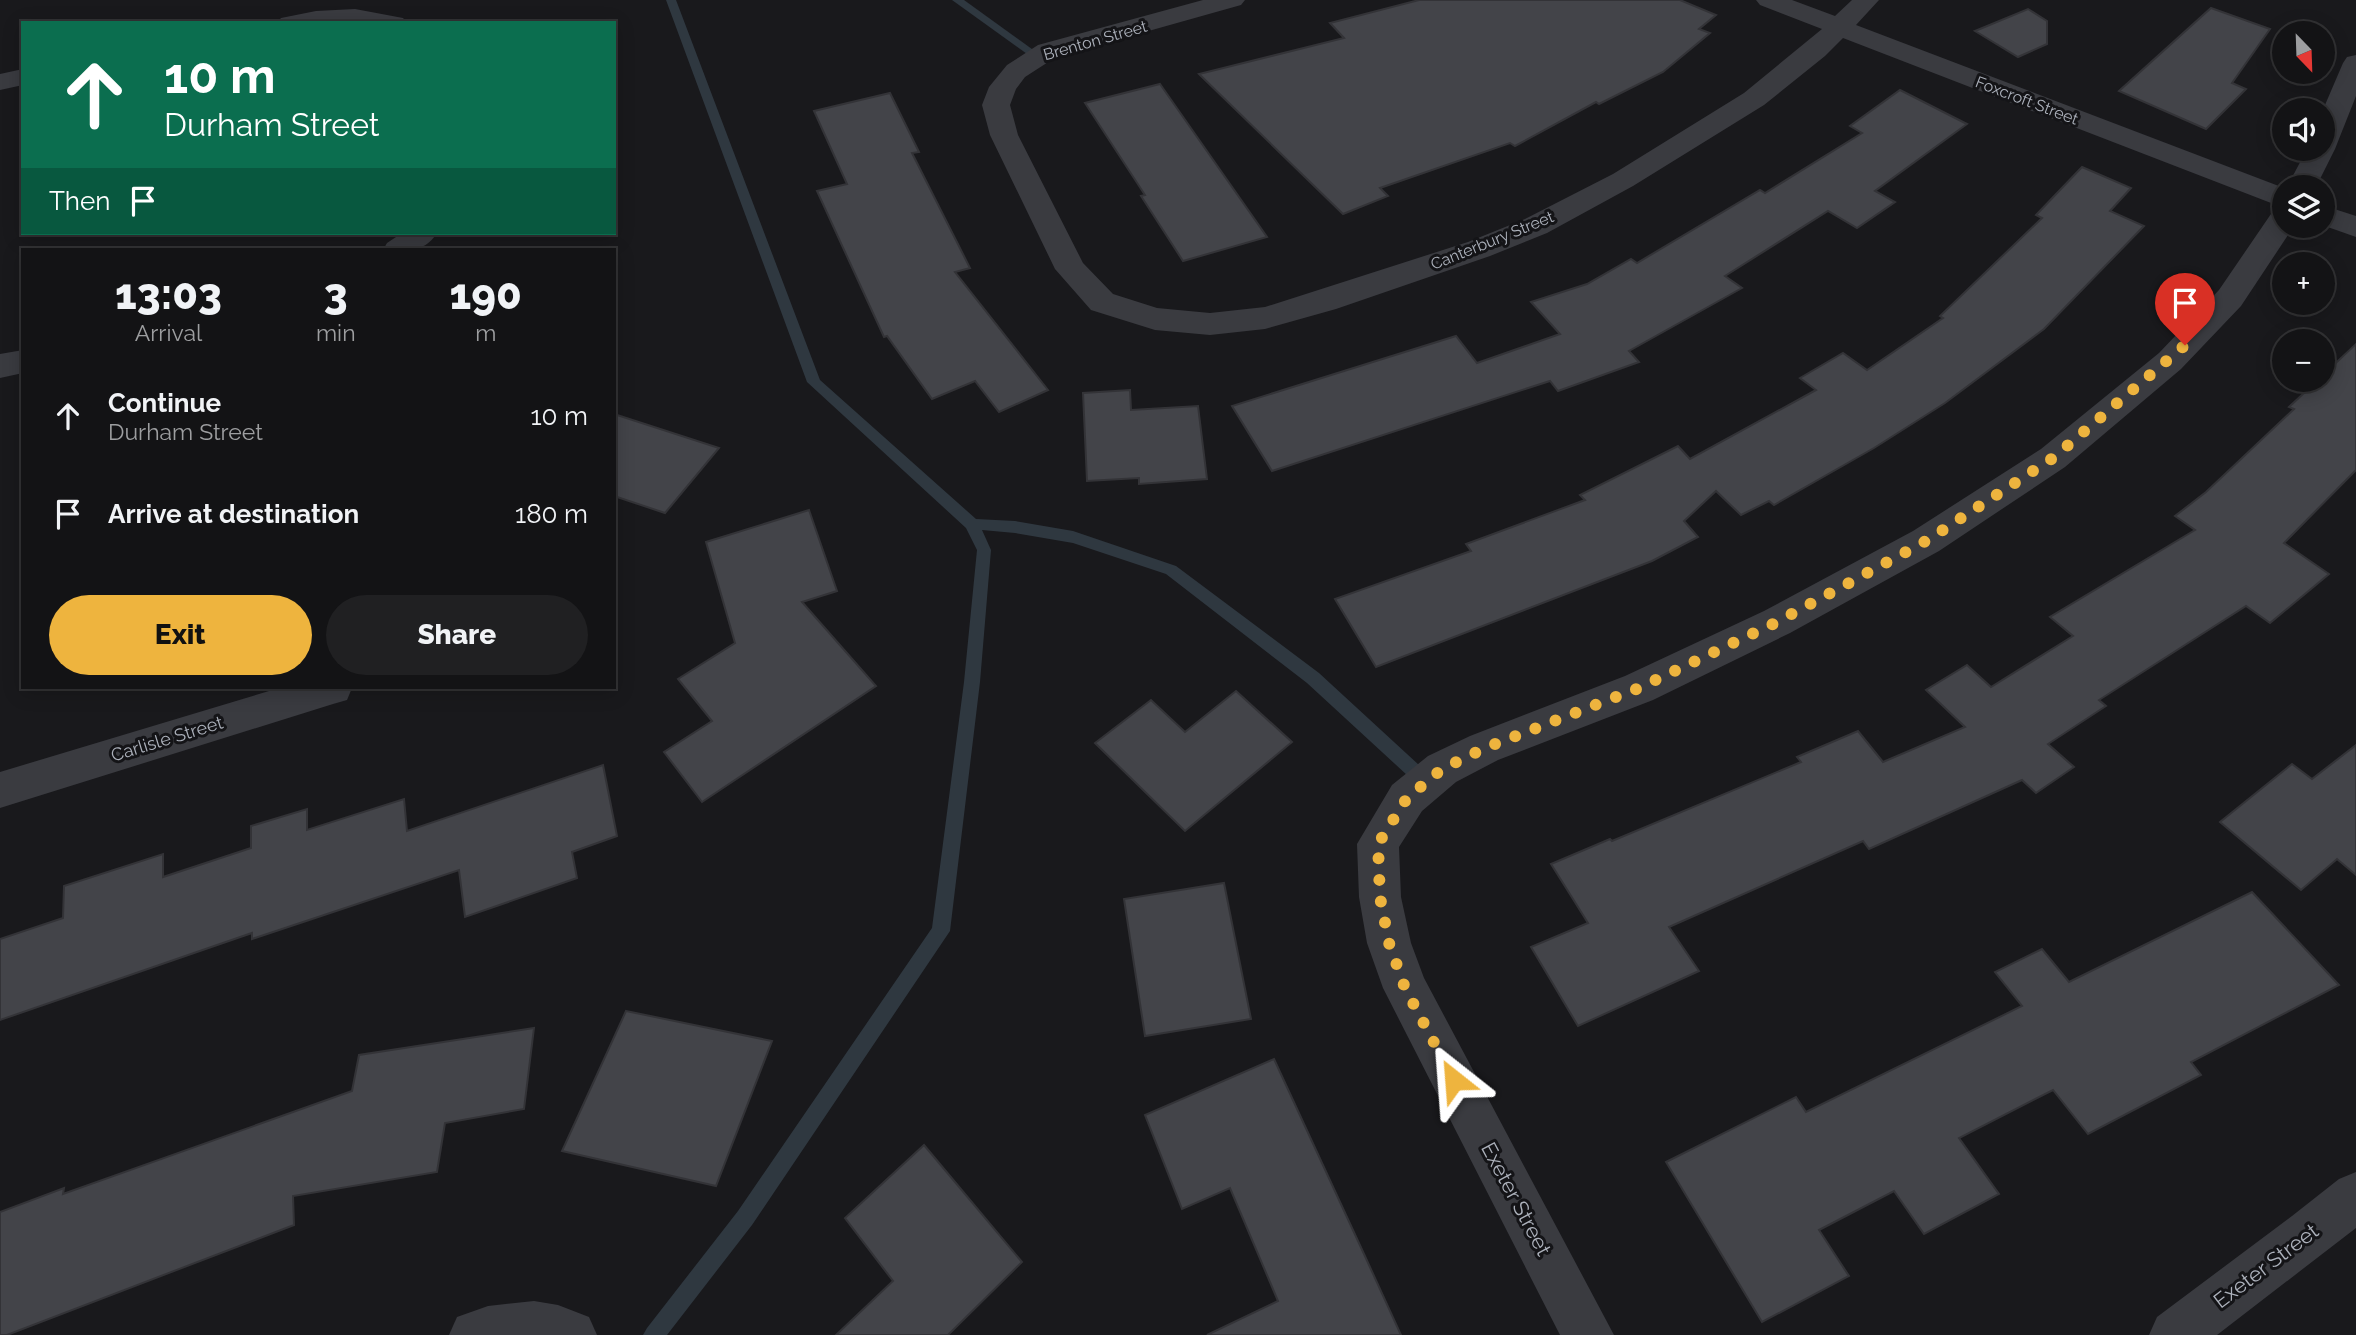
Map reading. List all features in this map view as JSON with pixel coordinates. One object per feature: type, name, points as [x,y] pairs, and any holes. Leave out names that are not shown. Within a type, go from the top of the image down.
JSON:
[{"type":"street","name":"Brenton Street","points":[[1102,302],[1070,269],[1004,135],[996,105],[1003,87],[1016,71],[1047,51],[1232,0]]},
{"type":"street","name":"Foxcroft Street","points":[[1769,0],[2272,194]]},
{"type":"street","name":"Canterbury Street","points":[[1102,302],[1155,319],[1210,324],[1265,318],[1325,301],[1479,249],[1536,226],[1623,180],[1726,117],[1789,74],[1841,28],[1866,0]]},
{"type":"street","points":[[302,21],[338,15],[387,21]]},
{"type":"street","points":[[2335,115],[2356,63]]},
{"type":"street","points":[[0,82],[21,77]]},
{"type":"street","points":[[2335,219],[2356,227]]},
{"type":"street","name":"Exeter Street","points":[[1588,1335],[1405,988],[1389,943],[1380,897],[1378,844],[1407,798],[1442,769],[1474,753],[1639,688],[1777,622],[1926,541],[2053,458],[2170,361],[2222,307],[2272,237]]},
{"type":"street","points":[[0,366],[21,361]]},
{"type":"street","name":"Carlisle Street","points":[[0,790],[330,689]]},
{"type":"street","name":"Exeter Street","points":[[2175,1335],[2356,1196]]},
{"type":"street","points":[[475,1335],[519,1325],[556,1329],[571,1335]]},
{"type":"building","points":[[1419,0],[1680,0],[1716,15],[1699,29],[1710,33],[1663,72],[1599,104],[1596,102],[1515,146],[1510,143],[1380,188],[1388,196],[1343,214],[1199,74],[1344,38],[1330,23]]},
{"type":"building","points":[[2211,8],[2270,29],[2232,83],[2246,89],[2206,129],[2119,91]]},
{"type":"building","points":[[2028,9],[2047,21],[2047,44],[2018,57],[1975,31]]},
{"type":"building","points":[[1160,84],[1267,237],[1183,261],[1141,196],[1145,195],[1085,103]]},
{"type":"building","points":[[1900,90],[1967,124],[1875,191],[1895,202],[1857,228],[1828,211],[1725,276],[1742,288],[1629,351],[1639,362],[1558,391],[1550,381],[1272,471],[1232,406],[1456,336],[1477,363],[1560,334],[1531,302],[1587,284],[1631,259],[1637,263],[1760,190],[1765,193],[1862,133],[1850,126]]},
{"type":"building","points":[[890,93],[919,152],[912,153],[970,268],[955,272],[1048,390],[999,412],[975,381],[932,399],[887,336],[884,337],[817,191],[847,184],[814,111]]},
{"type":"building","points":[[2082,167],[2131,188],[2110,211],[2144,226],[2044,329],[1945,403],[1874,448],[1774,505],[1769,501],[1741,515],[1716,491],[1684,521],[1698,537],[1652,561],[1376,667],[1335,599],[1471,551],[1466,544],[1585,500],[1580,495],[1678,446],[1690,459],[1816,390],[1800,378],[1843,353],[1867,370],[1943,318],[1940,316],[2042,218],[2036,215]]},
{"type":"building","points":[[2356,344],[2356,470],[2284,543],[2329,574],[2270,623],[2246,606],[2099,700],[2106,706],[2048,744],[2074,767],[2036,793],[2022,780],[1869,849],[1863,841],[1669,927],[1699,971],[1578,1026],[1531,947],[1588,923],[1551,864],[1801,762],[1797,757],[1858,731],[1883,762],[1965,727],[1926,690],[1967,665],[1991,687],[2073,636],[2050,617],[2195,530],[2175,516],[2206,492],[2294,409],[2289,407],[2305,392],[2335,392],[2335,364]]},
{"type":"building","points":[[1130,390],[1131,410],[1198,406],[1207,479],[1139,484],[1139,478],[1087,481],[1083,393]]},
{"type":"building","points":[[616,415],[719,448],[665,513],[616,497]]},
{"type":"building","points":[[809,510],[837,591],[802,602],[876,686],[702,802],[664,752],[712,721],[678,679],[735,643],[706,542]]},
{"type":"building","points":[[1236,691],[1292,742],[1185,831],[1095,743],[1151,700],[1185,732]]},
{"type":"building","points":[[2356,745],[2356,875],[2337,859],[2301,890],[2220,822],[2292,764],[2312,779]]},
{"type":"building","points":[[603,765],[617,836],[572,852],[577,878],[465,917],[459,870],[252,939],[252,933],[0,1020],[0,939],[63,918],[64,886],[163,854],[163,877],[251,848],[251,826],[307,809],[307,830],[404,799],[407,831]]},
{"type":"building","points":[[1224,883],[1251,1019],[1145,1036],[1124,899]]},
{"type":"building","points":[[2252,892],[2339,985],[2191,1062],[2201,1075],[2088,1134],[2053,1090],[1959,1138],[1999,1194],[1924,1234],[1894,1191],[1819,1230],[1849,1276],[1762,1322],[1666,1162],[1796,1097],[1806,1112],[2022,1006],[1995,972],[2042,949],[2069,982]]},
{"type":"building","points":[[626,1011],[772,1041],[716,1186],[562,1151]]},
{"type":"building","points":[[534,1028],[524,1109],[445,1123],[437,1172],[293,1196],[294,1225],[7,1335],[0,1335],[0,1212],[64,1188],[63,1194],[352,1091],[359,1055]]},
{"type":"building","points":[[1274,1059],[1401,1335],[1207,1335],[1278,1301],[1230,1188],[1182,1209],[1145,1115]]},
{"type":"building","points":[[924,1145],[1022,1262],[948,1335],[836,1335],[893,1281],[845,1218]]},
{"type":"waterway","points":[[671,0],[814,382],[972,524]]},
{"type":"waterway","points":[[957,0],[1038,57]]},
{"type":"waterway","points":[[654,1335],[745,1218],[941,931],[972,682],[984,550],[972,524]]},
{"type":"waterway","points":[[972,524],[1015,527],[1073,537],[1171,570],[1313,678],[1426,782]]},
{"type":"route","points":[[1454,1080],[1405,988],[1389,943],[1380,897],[1378,844],[1407,798],[1442,769],[1485,748],[1639,688],[1777,622],[1926,541],[2053,458],[2170,361],[2185,345]]}]
